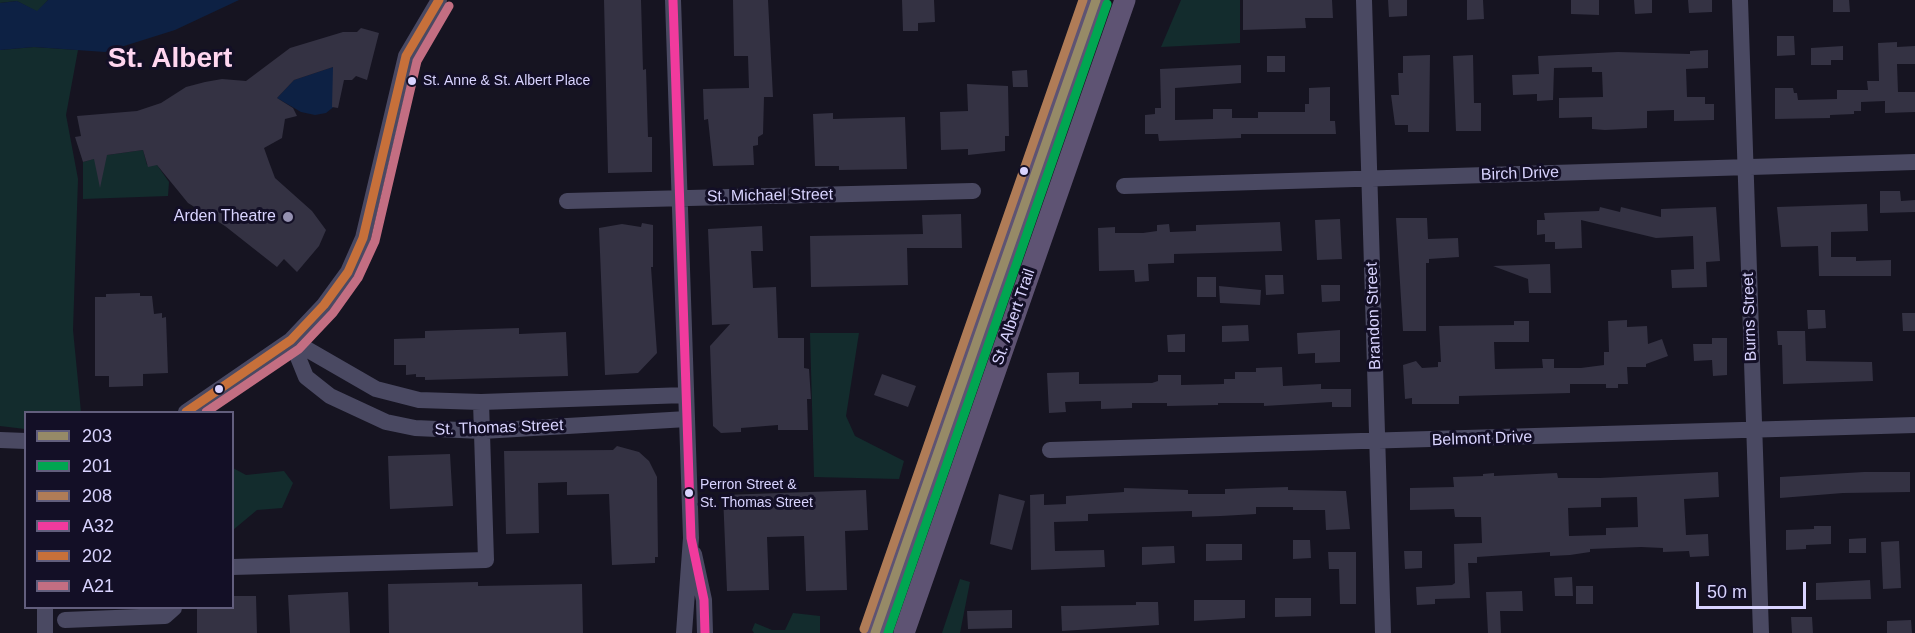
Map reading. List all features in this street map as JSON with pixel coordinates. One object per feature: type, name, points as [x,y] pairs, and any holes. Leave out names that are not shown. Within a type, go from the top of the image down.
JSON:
[{"type":"main road","name":"St. Albert Trail","points":[[875,633],[1096,0]]},
{"type":"main road","name":"St. Albert Trail","points":[[904,633],[1126,3]]},
{"type":"street","points":[[188,411],[291,340],[324,305],[348,272],[363,238],[406,56],[439,0]]},
{"type":"street","points":[[673,0],[691,538],[684,633]]},
{"type":"street","name":"Brandon Street","points":[[1364,0],[1383,633]]},
{"type":"street","name":"Burns Street","points":[[1740,0],[1761,633]]},
{"type":"street","name":"Birch Drive","points":[[1124,186],[1915,162]]},
{"type":"street","name":"St. Michael Street","points":[[567,201],[973,191]]},
{"type":"street","name":"St. Thomas Street","points":[[291,340],[376,389],[420,400],[480,402],[686,395]]},
{"type":"street","name":"St. Thomas Street","points":[[291,340],[306,377],[354,409],[386,422],[415,428],[482,431],[687,419]]},
{"type":"street","points":[[203,411],[213,394]]},
{"type":"street","points":[[234,567],[486,560],[480,402]]},
{"type":"street","name":"Belmont Drive","points":[[1050,450],[1915,425]]},
{"type":"street","points":[[0,440],[24,442]]},
{"type":"street","points":[[691,538],[704,600],[705,633]]},
{"type":"street","points":[[45,609],[45,633]]},
{"type":"street","points":[[65,620],[165,616],[173,609]]},
{"type":"green space","points":[[0,0],[48,0],[37,12],[17,1],[0,3]]},
{"type":"green space","points":[[1181,0],[1240,0],[1240,43],[1161,47]]},
{"type":"green space","points":[[34,47],[78,50],[66,115],[78,179],[73,330],[81,411],[24,411],[24,429],[0,426],[0,50]]},
{"type":"green space","points":[[143,150],[147,165],[157,165],[169,182],[168,196],[83,199],[83,162],[107,155]]},
{"type":"green space","points":[[810,333],[859,333],[846,416],[855,436],[904,461],[899,479],[814,477]]},
{"type":"green space","points":[[234,469],[246,475],[284,471],[293,483],[282,508],[257,510],[234,529]]},
{"type":"green space","points":[[960,579],[970,582],[960,633],[942,633]]},
{"type":"green space","points":[[793,613],[820,616],[820,633],[754,633],[752,630],[755,623],[772,630],[785,630]]},
{"type":"water","points":[[48,0],[239,0],[175,30],[105,52],[34,47],[0,50],[0,3],[17,1],[37,11]]},
{"type":"water","points":[[333,67],[336,105],[326,113],[315,115],[301,112],[277,98],[294,80]]},
{"type":"building","points":[[604,0],[641,0],[643,70],[646,69],[648,137],[652,137],[652,172],[608,173]]},
{"type":"building","points":[[733,0],[768,0],[773,97],[764,97],[763,134],[758,137],[758,145],[753,146],[754,165],[713,166],[708,119],[704,120],[703,89],[749,88],[748,56],[734,56]]},
{"type":"building","points":[[902,0],[934,0],[935,22],[918,23],[918,31],[903,31]]},
{"type":"building","points":[[1243,0],[1332,0],[1333,18],[1305,18],[1306,28],[1243,30]]},
{"type":"building","points":[[1388,0],[1407,0],[1407,16],[1389,17]]},
{"type":"building","points":[[1467,0],[1483,0],[1484,19],[1467,20]]},
{"type":"building","points":[[1571,0],[1599,0],[1599,15],[1571,14]]},
{"type":"building","points":[[1634,0],[1652,0],[1652,13],[1635,14]]},
{"type":"building","points":[[1688,0],[1712,0],[1712,12],[1689,13]]},
{"type":"building","points":[[1833,0],[1849,0],[1850,12],[1833,12]]},
{"type":"building","points":[[361,28],[379,33],[367,80],[356,76],[352,80],[344,80],[338,108],[332,107],[333,67],[294,80],[277,98],[293,108],[297,116],[285,119],[282,138],[264,148],[269,162],[275,178],[312,211],[326,230],[319,246],[297,272],[284,259],[277,267],[225,226],[188,203],[157,165],[148,167],[143,150],[107,155],[100,188],[94,159],[83,162],[75,137],[81,136],[77,116],[137,111],[161,103],[186,87],[205,82],[222,79],[246,81],[290,48],[343,32],[357,32]]},
{"type":"building","points":[[1777,36],[1794,36],[1795,55],[1777,56]]},
{"type":"building","points":[[1897,42],[1897,47],[1915,46],[1915,64],[1897,64],[1898,92],[1915,92],[1915,112],[1885,113],[1885,101],[1861,102],[1861,111],[1854,111],[1854,114],[1830,115],[1830,118],[1775,119],[1775,88],[1793,88],[1798,100],[1837,99],[1837,90],[1868,90],[1867,81],[1879,81],[1878,43]]},
{"type":"building","points":[[1843,46],[1843,60],[1831,60],[1831,65],[1811,65],[1811,48]]},
{"type":"building","points":[[1708,50],[1708,68],[1686,69],[1687,97],[1705,97],[1705,104],[1714,104],[1714,120],[1674,121],[1674,110],[1647,111],[1647,128],[1605,130],[1592,129],[1592,117],[1559,118],[1559,98],[1603,97],[1602,72],[1592,72],[1592,67],[1554,68],[1553,100],[1537,101],[1537,94],[1513,95],[1512,75],[1539,74],[1538,56],[1618,52],[1690,54],[1690,51]]},
{"type":"building","points":[[1430,55],[1429,132],[1408,132],[1408,125],[1395,125],[1391,95],[1399,95],[1398,73],[1403,73],[1403,56]]},
{"type":"building","points":[[1473,55],[1474,103],[1481,103],[1481,131],[1456,131],[1453,56]]},
{"type":"building","points":[[1267,56],[1285,56],[1285,72],[1267,72]]},
{"type":"building","points":[[1241,65],[1241,83],[1175,88],[1175,120],[1213,119],[1213,109],[1232,109],[1232,118],[1258,118],[1258,112],[1305,112],[1305,104],[1309,104],[1309,88],[1330,87],[1330,121],[1335,121],[1336,134],[1241,134],[1241,138],[1159,141],[1158,134],[1145,134],[1145,115],[1155,114],[1155,108],[1161,108],[1160,69]]},
{"type":"building","points":[[1027,70],[1028,87],[1013,87],[1012,71]]},
{"type":"building","points":[[967,84],[1008,86],[1009,136],[1005,136],[1005,151],[968,155],[968,149],[941,150],[940,112],[968,111]]},
{"type":"building","points":[[833,113],[833,119],[905,117],[907,169],[839,170],[839,166],[815,166],[813,114]]},
{"type":"building","points":[[1880,191],[1900,191],[1901,201],[1915,200],[1915,212],[1880,213]]},
{"type":"building","points":[[1867,204],[1868,231],[1831,232],[1831,257],[1856,257],[1856,261],[1891,260],[1891,276],[1819,276],[1818,246],[1781,247],[1777,207]]},
{"type":"building","points":[[1600,207],[1620,212],[1621,207],[1661,217],[1661,209],[1716,207],[1720,261],[1706,262],[1707,287],[1672,288],[1671,270],[1694,269],[1693,236],[1656,238],[1581,220],[1582,248],[1555,249],[1555,242],[1545,242],[1545,234],[1537,235],[1537,220],[1545,220],[1544,213],[1599,211]]},
{"type":"building","points":[[961,214],[962,248],[907,248],[908,285],[811,287],[810,236],[923,234],[922,215]]},
{"type":"building","points":[[1396,218],[1427,218],[1428,239],[1458,238],[1459,257],[1429,259],[1429,263],[1426,263],[1426,331],[1403,331]]},
{"type":"building","points":[[1340,219],[1342,259],[1317,260],[1315,220]]},
{"type":"building","points":[[1280,222],[1282,251],[1174,254],[1174,263],[1148,264],[1149,281],[1135,282],[1134,270],[1099,271],[1098,228],[1115,227],[1115,233],[1143,233],[1157,231],[1157,225],[1169,224],[1170,232],[1196,231],[1196,225]]},
{"type":"building","points":[[642,223],[653,225],[653,267],[651,267],[657,353],[638,373],[605,375],[599,228],[622,224],[641,227]]},
{"type":"building","points":[[762,226],[763,251],[751,251],[753,288],[776,287],[778,338],[804,338],[804,368],[809,369],[811,399],[807,399],[808,430],[778,430],[778,425],[741,428],[741,432],[721,433],[713,426],[710,346],[730,324],[712,325],[708,229]]},
{"type":"building","points":[[1550,264],[1551,293],[1529,293],[1528,279],[1493,266]]},
{"type":"building","points":[[1265,275],[1283,275],[1284,294],[1266,295]]},
{"type":"building","points":[[1197,277],[1216,277],[1216,297],[1197,297]]},
{"type":"building","points":[[1321,285],[1340,285],[1340,301],[1322,302]]},
{"type":"building","points":[[1219,286],[1261,290],[1260,305],[1220,303]]},
{"type":"building","points":[[140,293],[140,296],[152,296],[154,314],[162,313],[162,318],[166,317],[168,373],[143,374],[143,386],[109,387],[109,376],[95,376],[95,297],[106,297],[106,294]]},
{"type":"building","points":[[1807,310],[1825,310],[1826,328],[1808,329]]},
{"type":"building","points":[[1902,313],[1915,313],[1915,331],[1903,331]]},
{"type":"building","points":[[1627,320],[1627,327],[1647,326],[1648,344],[1662,339],[1668,356],[1646,364],[1646,367],[1627,367],[1628,384],[1618,384],[1618,388],[1606,388],[1606,384],[1570,384],[1570,393],[1459,396],[1459,404],[1412,404],[1412,398],[1405,399],[1403,365],[1416,361],[1422,368],[1438,367],[1438,362],[1441,362],[1439,326],[1514,325],[1514,321],[1529,321],[1529,342],[1494,342],[1495,369],[1543,368],[1542,359],[1554,359],[1554,368],[1581,368],[1604,365],[1604,352],[1609,352],[1608,321]]},
{"type":"building","points":[[1248,325],[1249,341],[1222,342],[1222,326]]},
{"type":"building","points":[[519,328],[519,334],[566,332],[568,376],[425,380],[425,377],[416,377],[416,374],[406,375],[406,365],[394,365],[394,339],[425,338],[425,331]]},
{"type":"building","points":[[1340,330],[1340,362],[1315,363],[1315,353],[1298,354],[1297,333]]},
{"type":"building","points":[[1777,331],[1805,331],[1806,361],[1872,362],[1873,381],[1783,384],[1782,345],[1778,345]]},
{"type":"building","points":[[1185,334],[1185,352],[1168,352],[1167,335]]},
{"type":"building","points":[[1712,338],[1727,338],[1727,375],[1713,376],[1712,360],[1694,361],[1693,344],[1712,344]]},
{"type":"building","points":[[1282,367],[1283,386],[1321,384],[1321,389],[1351,389],[1351,407],[1332,407],[1332,402],[1264,406],[1264,403],[1167,406],[1167,403],[1132,403],[1132,408],[1101,409],[1101,401],[1065,402],[1066,412],[1049,413],[1047,373],[1079,372],[1079,384],[1152,383],[1158,381],[1158,375],[1181,375],[1181,385],[1224,384],[1224,379],[1235,379],[1235,372],[1256,372],[1256,368]]},
{"type":"building","points":[[882,374],[916,386],[908,407],[874,395]]},
{"type":"building","points":[[617,446],[639,452],[649,461],[657,477],[658,557],[655,557],[655,563],[612,565],[609,494],[567,495],[567,482],[538,483],[539,533],[506,534],[504,451],[613,450]]},
{"type":"building","points":[[450,454],[453,506],[390,509],[388,456]]},
{"type":"building","points":[[1718,472],[1719,497],[1684,499],[1686,535],[1708,534],[1709,556],[1690,557],[1689,551],[1663,552],[1663,548],[1641,547],[1590,549],[1590,552],[1570,555],[1550,556],[1550,552],[1477,557],[1477,563],[1468,563],[1470,598],[1435,599],[1435,604],[1417,605],[1416,587],[1455,583],[1454,544],[1482,543],[1481,517],[1455,517],[1454,509],[1410,510],[1410,488],[1454,487],[1453,477],[1483,476],[1483,474],[1494,473],[1494,476],[1557,473],[1558,478]],"holes":[[[1637,497],[1638,527],[1606,528],[1606,535],[1569,536],[1568,508],[1601,507],[1601,498]]]},
{"type":"building","points":[[1910,472],[1910,492],[1843,493],[1780,498],[1780,477]]},
{"type":"building","points":[[1288,487],[1288,490],[1346,491],[1350,529],[1326,530],[1325,510],[1293,510],[1293,507],[1256,507],[1256,514],[1192,517],[1192,511],[1088,514],[1088,521],[1054,522],[1055,551],[1104,550],[1105,567],[1031,570],[1030,495],[1044,494],[1044,505],[1066,504],[1066,496],[1124,492],[1124,488],[1188,490],[1188,494],[1225,494],[1225,489]]},
{"type":"building","points":[[866,490],[868,530],[845,531],[847,590],[806,591],[804,536],[767,537],[769,590],[727,591],[723,495]]},
{"type":"building","points":[[999,494],[1025,501],[1012,550],[990,544]]},
{"type":"building","points":[[1814,526],[1831,526],[1831,544],[1806,545],[1806,549],[1786,550],[1786,530],[1814,529]]},
{"type":"building","points":[[1866,538],[1866,553],[1849,553],[1849,539]]},
{"type":"building","points":[[1293,540],[1310,540],[1311,558],[1293,559]]},
{"type":"building","points":[[1899,541],[1901,588],[1883,589],[1881,542]]},
{"type":"building","points":[[1206,544],[1242,544],[1242,560],[1206,561]]},
{"type":"building","points":[[1174,546],[1175,563],[1142,565],[1142,547]]},
{"type":"building","points":[[1404,551],[1422,551],[1422,568],[1405,569]]},
{"type":"building","points":[[1328,552],[1356,552],[1356,604],[1340,604],[1339,569],[1329,569]]},
{"type":"building","points":[[1572,577],[1573,596],[1555,596],[1554,578]]},
{"type":"building","points":[[1870,580],[1871,599],[1816,600],[1816,583]]},
{"type":"building","points":[[478,582],[478,586],[582,584],[583,633],[389,633],[388,584]]},
{"type":"building","points":[[1576,586],[1593,586],[1593,604],[1576,604]]},
{"type":"building","points":[[1522,591],[1523,611],[1500,611],[1501,633],[1488,633],[1486,592]]},
{"type":"building","points":[[348,592],[350,633],[290,633],[288,595]]},
{"type":"building","points":[[234,596],[256,596],[257,633],[197,633],[197,609],[234,609]]},
{"type":"building","points":[[1275,598],[1311,598],[1311,616],[1275,617]]},
{"type":"building","points":[[1194,600],[1245,600],[1245,618],[1194,621]]},
{"type":"building","points":[[1136,602],[1158,602],[1159,625],[1062,631],[1061,606],[1136,605]]},
{"type":"building","points":[[1012,610],[1012,628],[968,629],[967,611]]},
{"type":"building","points":[[1791,617],[1812,617],[1813,633],[1792,633]]},
{"type":"building","points":[[1911,620],[1912,633],[1887,633],[1887,621]]},
{"type":"transit line","name":"202","points":[[187,411],[291,340],[324,305],[348,272],[363,238],[406,56],[439,0]]},
{"type":"transit line","name":"A32","points":[[673,0],[691,538],[704,600],[705,633]]},
{"type":"transit line","name":"208","points":[[864,629],[1083,0]]},
{"type":"transit line","name":"203","points":[[875,633],[1096,0]]},
{"type":"transit line","name":"201","points":[[888,633],[1107,4]]},
{"type":"transit line","name":"A21","points":[[207,411],[299,349],[333,313],[358,278],[375,241],[417,61],[449,6]]},
{"type":"place","name":"St. Anne & St. Albert Place","points":[[412,81]]},
{"type":"place","name":"Arden Theatre","points":[[288,217]]},
{"type":"place","name":"Perron Street & St. Thomas Street","points":[[689,493]]},
{"type":"district","name":"St. Albert","points":[[170,59]]}]
